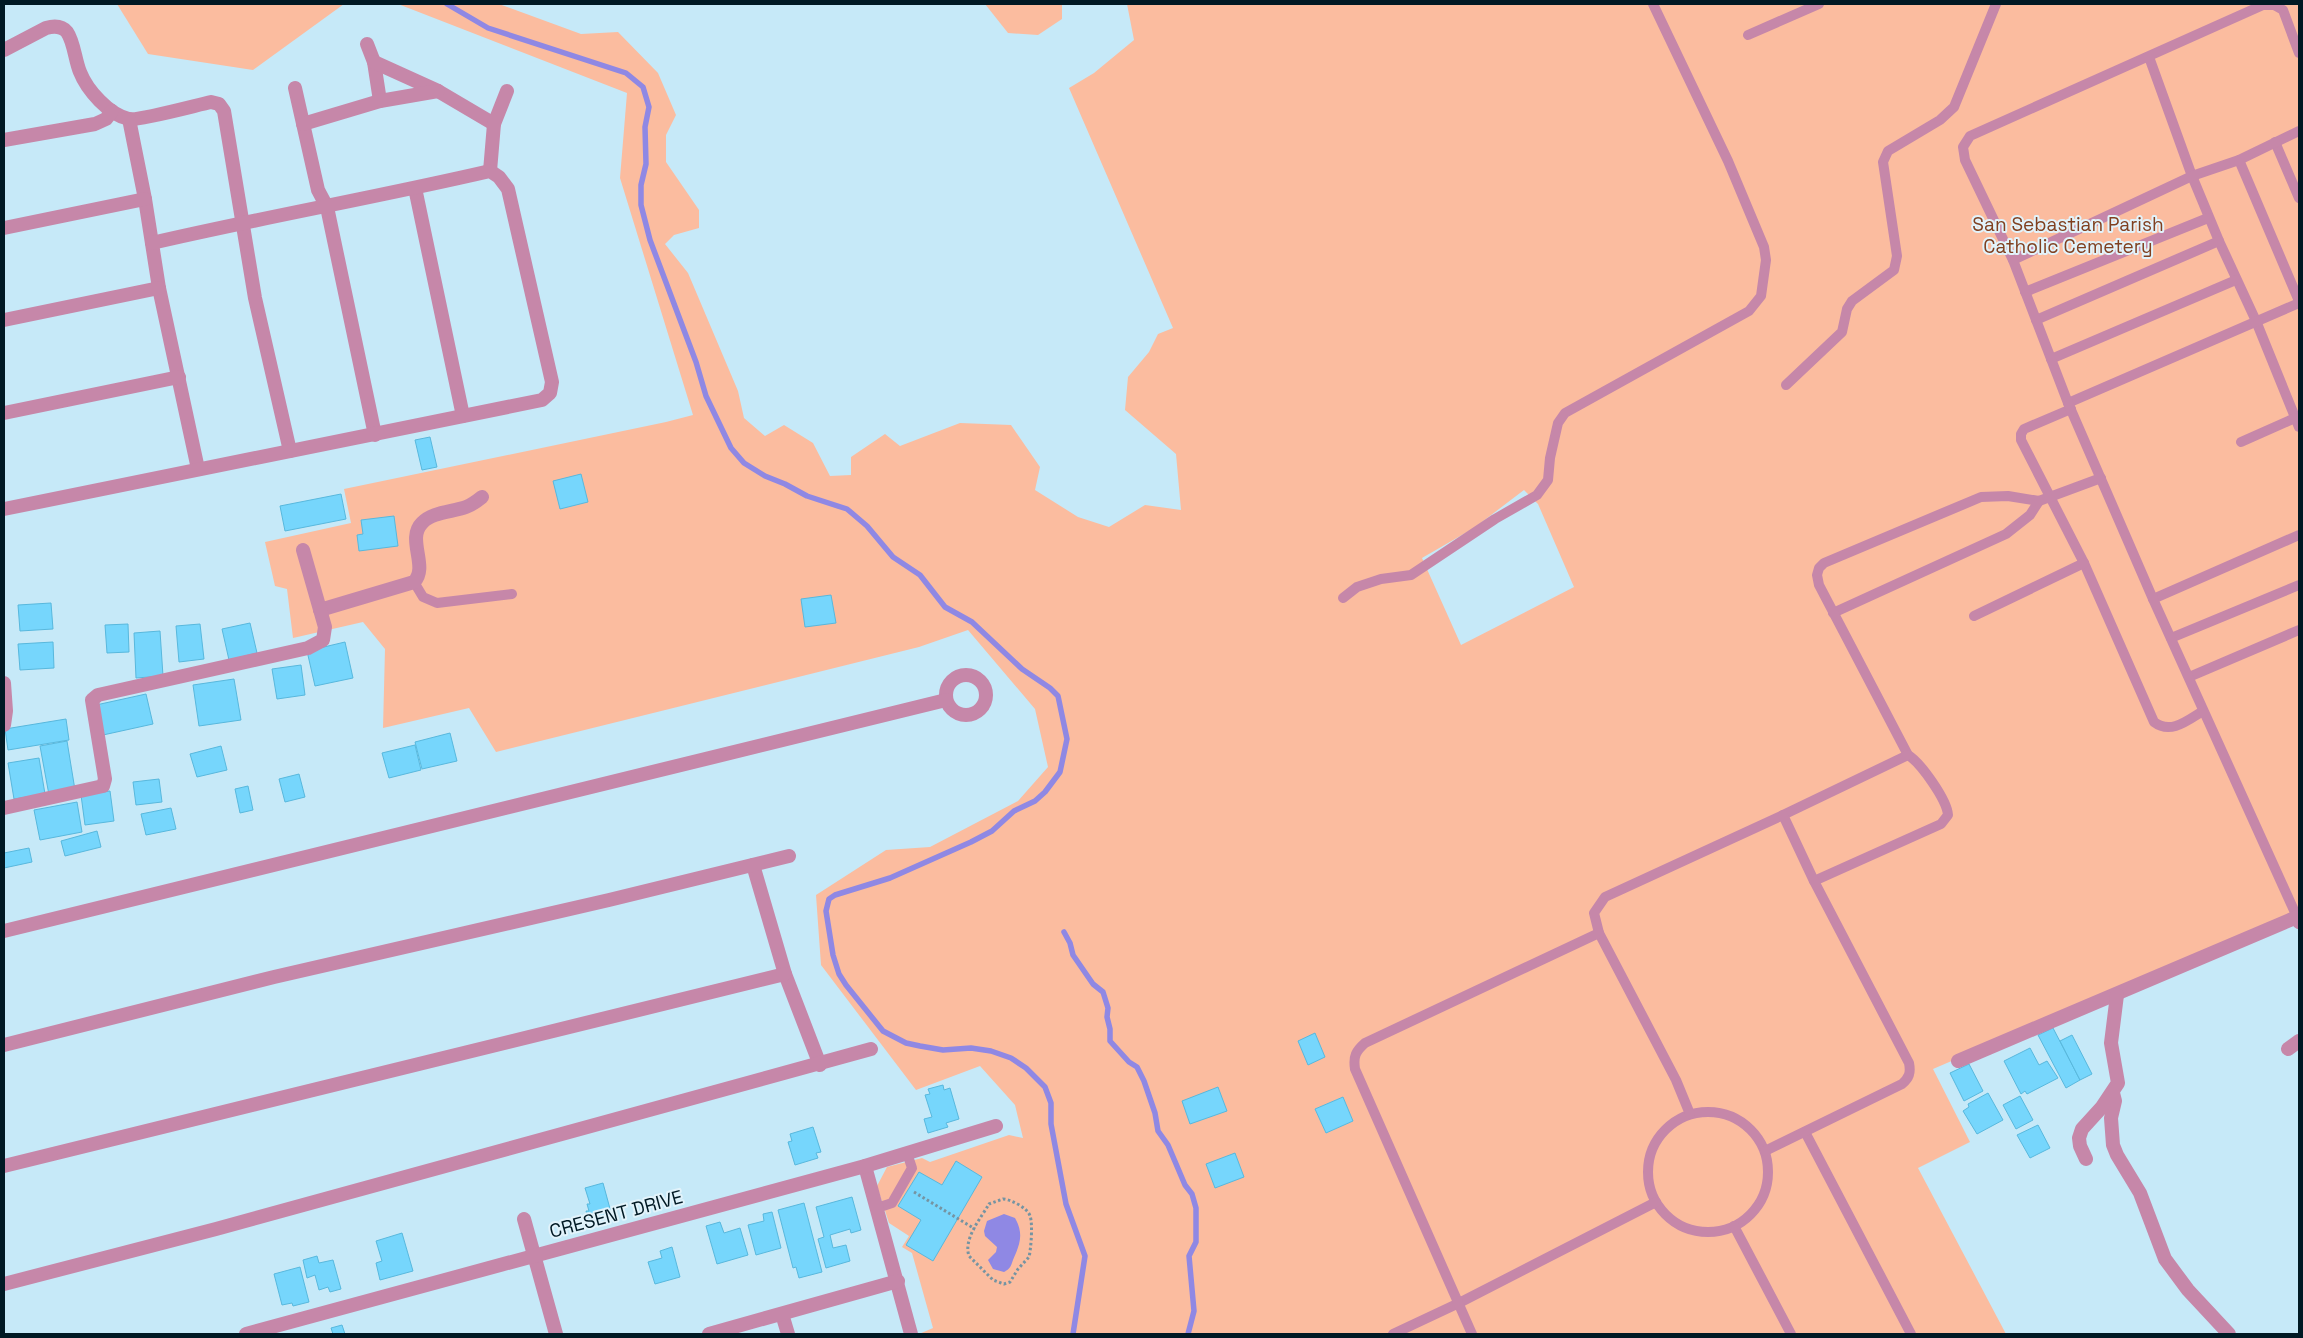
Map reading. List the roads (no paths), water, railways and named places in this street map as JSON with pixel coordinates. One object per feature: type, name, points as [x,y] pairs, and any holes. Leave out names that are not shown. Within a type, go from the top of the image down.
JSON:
[{"type":"street","points":[[4,50],[46,28],[62,28],[68,33],[80,73],[88,86],[112,111],[130,119],[212,102],[219,104],[224,111],[244,222],[244,241],[255,298],[290,452]]},
{"type":"street","points":[[368,44],[374,62],[380,102]]},
{"type":"street","points":[[374,62],[438,91],[494,124]]},
{"type":"street","points":[[295,88],[318,190],[327,207],[375,435]]},
{"type":"street","points":[[303,124],[380,102],[438,91]]},
{"type":"street","points":[[490,171],[494,124],[507,91]]},
{"type":"street","points":[[4,140],[94,124],[106,119],[112,111]]},
{"type":"street","points":[[130,119],[159,288],[198,469]]},
{"type":"street","points":[[4,509],[542,400],[550,393],[552,382],[508,189],[499,177],[490,171],[152,243]]},
{"type":"street","points":[[415,188],[463,416]]},
{"type":"street","points":[[4,228],[145,199]]},
{"type":"street","points":[[4,320],[159,288]]},
{"type":"street","points":[[4,413],[179,377]]},
{"type":"street","points":[[320,610],[414,582],[417,579],[419,569],[417,530],[422,522],[431,517],[469,506],[482,497]]},
{"type":"street","points":[[4,808],[103,786],[105,779],[92,700],[98,695],[308,648],[323,640],[324,628],[320,610],[303,550]]},
{"type":"street","points":[[4,683],[6,711],[4,725]]},
{"type":"street","points":[[4,931],[946,700]]},
{"type":"street","points":[[4,1045],[274,978],[789,856]]},
{"type":"street","points":[[752,865],[785,974],[820,1065]]},
{"type":"street","points":[[1958,1061],[2298,920]]},
{"type":"street","points":[[4,1166],[785,974]]},
{"type":"street","points":[[2086,1159],[2080,1146],[2082,1129],[2113,1093],[2118,1082],[2111,1043],[2117,995]]},
{"type":"street","points":[[2288,1049],[2299,1041]]},
{"type":"street","points":[[4,1284],[216,1229],[820,1065],[871,1049]]},
{"type":"street","points":[[2113,1093],[2115,1101],[2112,1118],[2113,1145],[2117,1155],[2140,1192],[2165,1259],[2184,1286],[2229,1334]]},
{"type":"street","name":"CRESENT DRIVE","points":[[246,1334],[865,1166],[996,1126]]},
{"type":"street","points":[[865,1166],[911,1334]]},
{"type":"street","points":[[524,1219],[556,1334]]},
{"type":"street","points":[[709,1334],[898,1281]]},
{"type":"street","points":[[782,1314],[788,1334]]},
{"type":"lane","points":[[1343,598],[1357,587],[1365,584],[1381,579],[1411,575],[1537,495],[1548,480],[1550,458],[1558,423],[1565,413],[1749,311],[1761,296],[1766,260],[1764,246],[1728,161],[1653,4]]},
{"type":"lane","points":[[1748,36],[1819,4]]},
{"type":"lane","points":[[1786,386],[1842,332],[1847,309],[1852,301],[1894,270],[1897,256],[1883,162],[1888,151],[1940,120],[1954,107],[1996,4]]},
{"type":"lane","points":[[2298,920],[2153,598],[2070,406],[2013,260],[1965,160],[1963,147],[1970,136],[2263,5],[2274,4],[2283,10],[2299,53]]},
{"type":"lane","points":[[2149,57],[2208,218],[2256,321],[2297,422],[2241,442]]},
{"type":"lane","points":[[2013,260],[2192,176],[2239,160],[2275,142],[2299,133]]},
{"type":"lane","points":[[2275,142],[2299,198]]},
{"type":"lane","points":[[2203,711],[2172,728],[2162,728],[2154,722],[2084,563],[2021,440],[2021,434],[2024,429],[2070,406],[2299,302],[2239,160]]},
{"type":"lane","points":[[2025,292],[2208,218]]},
{"type":"lane","points":[[2036,320],[2219,241]]},
{"type":"lane","points":[[2051,359],[2236,280]]},
{"type":"lane","points":[[1833,613],[2006,534],[2030,515],[2039,501],[2101,478]]},
{"type":"lane","points":[[1814,880],[1946,820],[1948,815],[1946,804],[1917,762],[1908,755],[1833,613],[1818,584],[1817,575],[1820,568],[1824,563],[1981,497],[2008,496],[2039,501]]},
{"type":"lane","points":[[2153,598],[2299,535]]},
{"type":"lane","points":[[1974,616],[2084,563]]},
{"type":"lane","points":[[414,582],[423,597],[437,603],[512,594]]},
{"type":"lane","points":[[2171,638],[2299,585]]},
{"type":"lane","points":[[2189,677],[2299,630]]},
{"type":"lane","points":[[1690,1114],[1676,1080],[1599,933],[1594,913],[1605,897],[1783,816],[1908,755]]},
{"type":"lane","points":[[1764,1150],[1902,1084],[1908,1079],[1910,1071],[1909,1063],[1783,816]]},
{"type":"lane","points":[[1472,1334],[1355,1069],[1353,1058],[1357,1050],[1365,1043],[1599,933]]},
{"type":"lane","points":[[1708,1112],[1726,1114],[1743,1122],[1756,1135],[1764,1150],[1769,1168],[1767,1186],[1760,1203],[1749,1216],[1734,1226],[1717,1232],[1699,1232],[1682,1226],[1667,1216],[1656,1202],[1649,1186],[1647,1168],[1651,1150],[1660,1134],[1674,1122],[1690,1114],[1708,1112]]},
{"type":"lane","points":[[1805,1132],[1911,1334]]},
{"type":"lane","points":[[877,1208],[892,1203],[912,1168],[907,1153]]},
{"type":"lane","points":[[1393,1334],[1656,1202]]},
{"type":"lane","points":[[1734,1226],[1791,1334]]},
{"type":"waterway","points":[[447,4],[488,28],[626,73],[643,87],[649,107],[645,127],[646,164],[641,185],[641,205],[650,240],[696,362],[706,396],[731,448],[744,463],[765,476],[807,496],[847,509],[867,526],[893,557],[920,575],[945,607],[972,622],[1022,669],[1050,688],[1058,696],[1067,739],[1060,772],[1045,792],[1035,801],[1014,811],[992,831],[971,842],[890,878],[835,895],[829,899],[826,911],[833,955],[839,974],[883,1031],[906,1043],[920,1046],[943,1050],[971,1048],[991,1051],[1011,1058],[1026,1068],[1045,1087],[1051,1103],[1051,1124],[1066,1204],[1085,1256],[1073,1334]]},
{"type":"waterway","points":[[1064,932],[1070,943],[1073,955],[1093,984],[1103,992],[1108,1008],[1107,1017],[1110,1041],[1129,1062],[1137,1067],[1155,1113],[1158,1131],[1168,1145],[1185,1185],[1192,1194],[1196,1208],[1196,1242],[1189,1256],[1194,1311],[1188,1334]]},
{"type":"park label","name":"San Sebastian Parish Catholic Cemetery","points":[[2068,235]]}]
